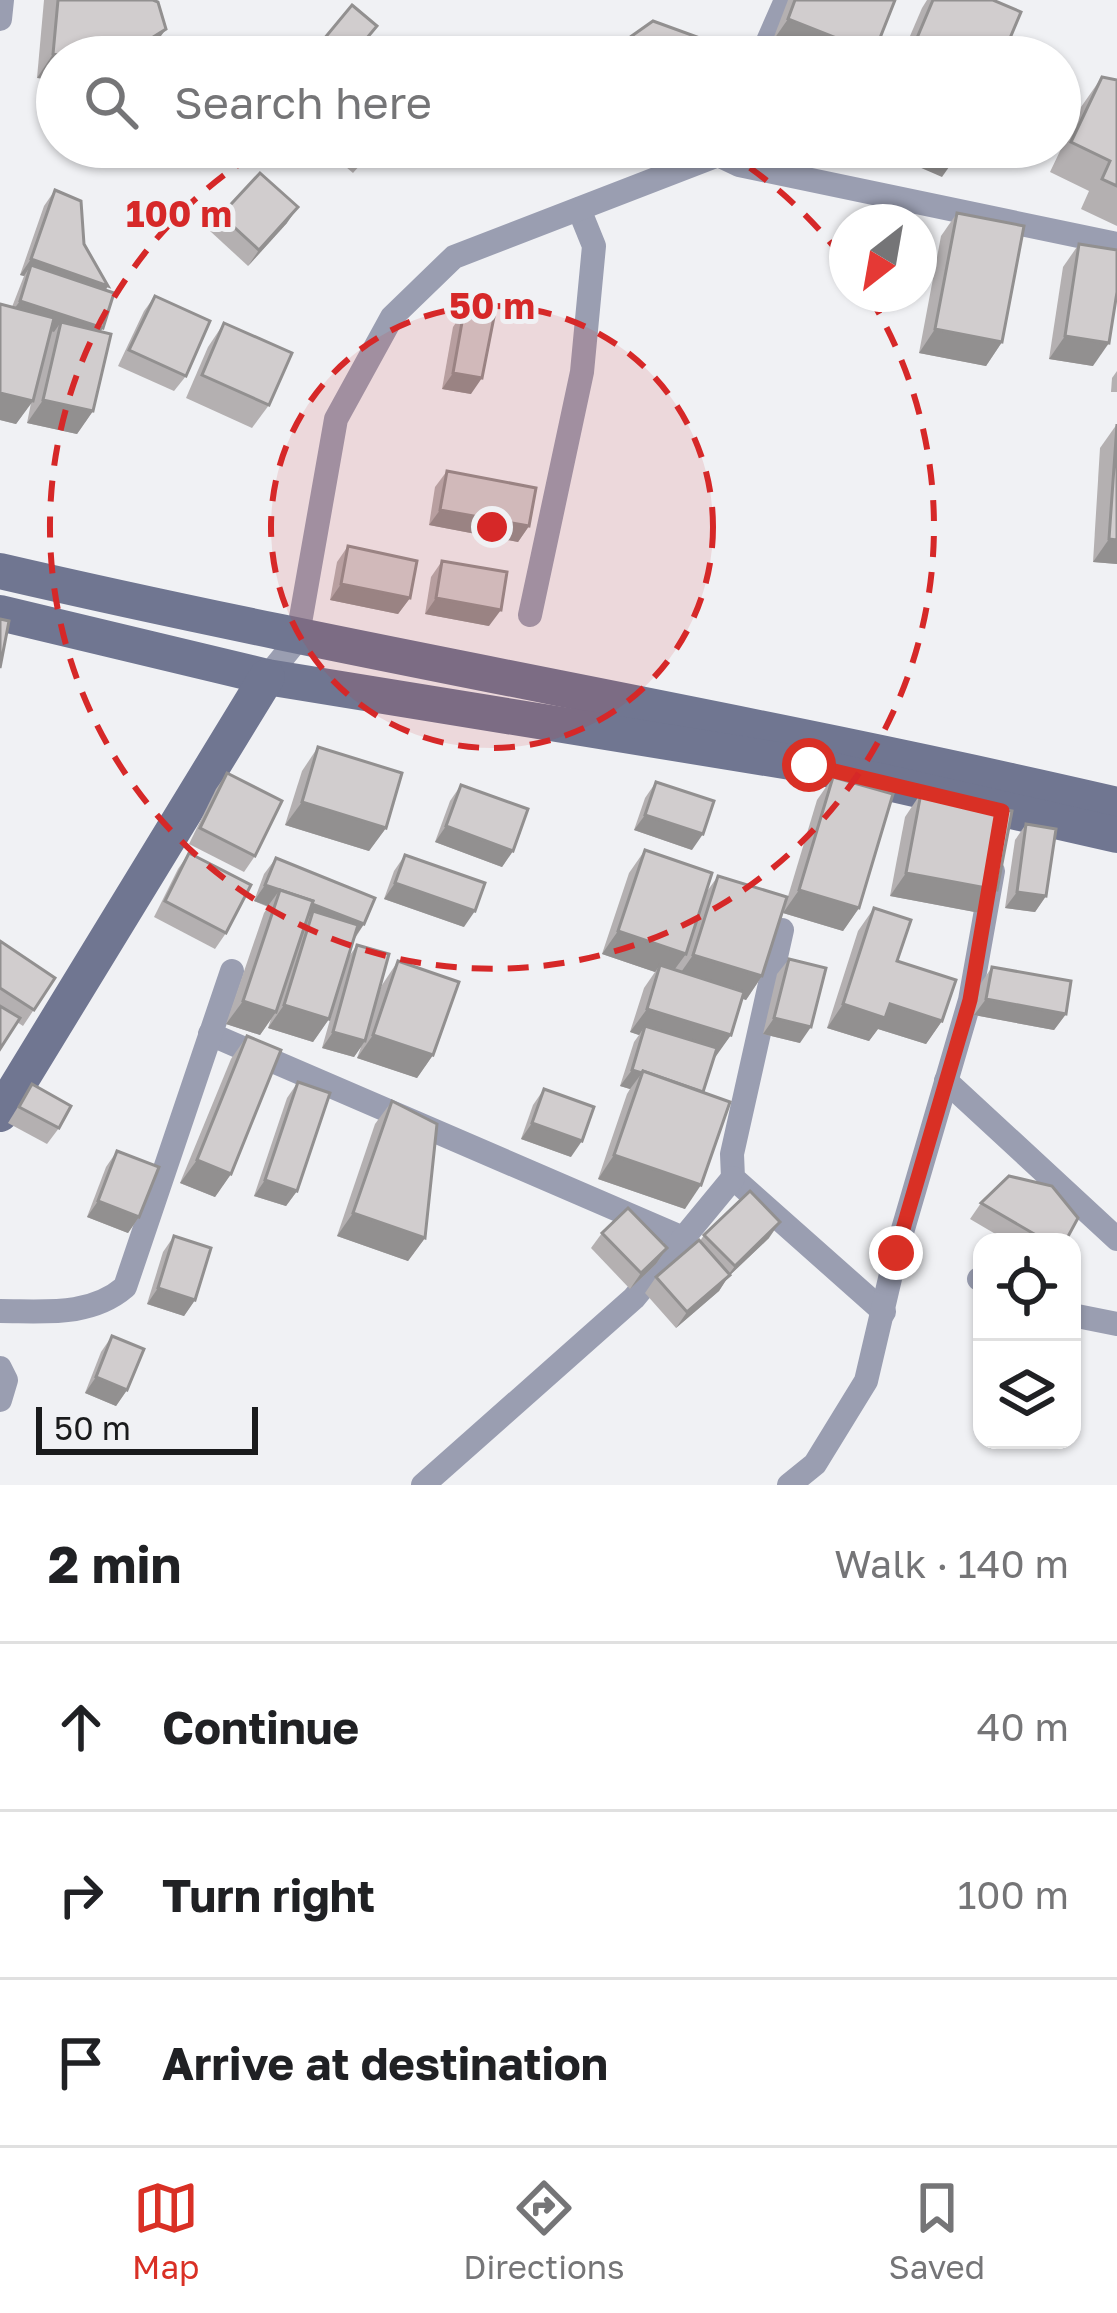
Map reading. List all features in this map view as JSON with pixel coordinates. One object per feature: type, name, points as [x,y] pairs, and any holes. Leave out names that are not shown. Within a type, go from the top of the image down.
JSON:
[{"type":"street","points":[[0,19],[2,0]]},
{"type":"street","points":[[770,36],[786,0]]},
{"type":"street","points":[[0,1114],[268,677],[297,640],[336,419],[392,317],[454,257],[679,168]]},
{"type":"street","points":[[753,168],[1117,244]]},
{"type":"street","points":[[530,615],[582,372],[594,246],[579,209]]},
{"type":"street","points":[[0,571],[297,640],[798,733],[1117,805]]},
{"type":"street","points":[[0,613],[268,677],[809,765],[999,833],[1117,835]]},
{"type":"street","points":[[789,1485],[815,1464],[866,1381],[970,1000],[999,833]]},
{"type":"street","points":[[423,1485],[634,1298],[733,1178],[732,1154],[782,930]]},
{"type":"street","points":[[0,1311],[67,1311],[107,1303],[125,1287],[232,971]]},
{"type":"street","points":[[210,1034],[683,1238]]},
{"type":"street","points":[[946,1081],[1117,1238]]},
{"type":"street","points":[[733,1178],[884,1312]]},
{"type":"street","points":[[1081,1317],[1117,1324]]},
{"type":"street","points":[[0,1368],[6,1380],[0,1400]]},
{"type":"building","points":[[58,0],[153,0],[158,2],[166,29],[155,36],[55,36]]},
{"type":"building","points":[[795,0],[895,0],[881,36],[831,36],[788,19]]},
{"type":"building","points":[[933,0],[993,0],[1021,12],[1011,36],[918,36]]},
{"type":"building","points":[[352,5],[377,26],[369,36],[326,36]]},
{"type":"building","points":[[653,21],[694,36],[632,36]]},
{"type":"building","points":[[1102,77],[1117,80],[1117,186],[1102,179],[1110,161],[1081,147],[1081,121]]},
{"type":"building","points":[[260,173],[298,207],[259,250],[221,215]]},
{"type":"building","points":[[55,190],[81,201],[84,244],[108,286],[31,259]]},
{"type":"building","points":[[957,213],[1024,226],[1002,342],[935,329]]},
{"type":"building","points":[[1079,244],[1117,250],[1109,343],[1065,336]]},
{"type":"building","points":[[31,265],[114,293],[103,328],[20,301]]},
{"type":"building","points":[[155,296],[210,321],[186,376],[129,350]]},
{"type":"building","points":[[0,304],[54,318],[33,401],[0,393]]},
{"type":"building","points":[[464,311],[494,317],[482,378],[453,373]]},
{"type":"building","points":[[61,322],[111,334],[93,411],[43,400]]},
{"type":"building","points":[[224,323],[292,353],[269,405],[202,375]]},
{"type":"building","points":[[1117,424],[1117,540],[1109,539]]},
{"type":"building","points":[[447,471],[536,488],[529,526],[440,510]]},
{"type":"building","points":[[348,546],[417,561],[410,598],[341,584]]},
{"type":"building","points":[[442,561],[507,572],[501,610],[436,598]]},
{"type":"building","points":[[0,619],[9,621],[0,668]]},
{"type":"building","points":[[318,747],[402,773],[386,828],[302,802]]},
{"type":"building","points":[[227,773],[282,801],[255,856],[200,828]]},
{"type":"building","points":[[833,777],[893,794],[859,908],[799,890]]},
{"type":"building","points":[[656,782],[714,801],[703,834],[645,815]]},
{"type":"building","points":[[461,785],[528,809],[513,851],[446,826]]},
{"type":"building","points":[[921,793],[1012,811],[997,890],[906,873]]},
{"type":"building","points":[[1026,824],[1056,829],[1046,896],[1017,892]]},
{"type":"building","points":[[645,850],[712,873],[686,954],[618,931]]},
{"type":"building","points":[[189,853],[251,885],[226,933],[165,901]]},
{"type":"building","points":[[405,855],[485,883],[475,911],[395,883]]},
{"type":"building","points":[[276,858],[375,898],[364,924],[265,885]]},
{"type":"building","points":[[718,876],[787,897],[762,976],[693,955]]},
{"type":"building","points":[[280,890],[313,901],[276,1012],[243,1001]]},
{"type":"building","points":[[874,908],[911,920],[897,961],[956,980],[942,1021],[890,1004],[885,1018],[843,1004]]},
{"type":"building","points":[[313,911],[358,925],[329,1019],[284,1005]]},
{"type":"building","points":[[0,941],[55,978],[34,1010],[0,988]]},
{"type":"building","points":[[357,945],[389,954],[365,1041],[333,1032]]},
{"type":"building","points":[[789,959],[826,968],[811,1027],[774,1018]]},
{"type":"building","points":[[398,961],[459,982],[433,1055],[373,1035]]},
{"type":"building","points":[[660,965],[744,992],[731,1035],[647,1009]]},
{"type":"building","points":[[992,967],[1071,981],[1066,1014],[986,999]]},
{"type":"building","points":[[0,1006],[20,1018],[0,1049]]},
{"type":"building","points":[[645,1026],[717,1048],[703,1092],[632,1070]]},
{"type":"building","points":[[247,1036],[281,1050],[231,1174],[197,1160]]},
{"type":"building","points":[[643,1071],[730,1102],[701,1185],[614,1155]]},
{"type":"building","points":[[298,1082],[330,1093],[297,1191],[265,1180]]},
{"type":"building","points":[[32,1084],[71,1106],[59,1128],[19,1107]]},
{"type":"building","points":[[544,1089],[594,1107],[582,1141],[532,1123]]},
{"type":"building","points":[[392,1101],[437,1124],[425,1238],[353,1213]]},
{"type":"building","points":[[117,1151],[159,1167],[139,1217],[98,1201]]},
{"type":"building","points":[[1009,1176],[1052,1186],[1078,1218],[1070,1233],[1033,1233],[981,1203]]},
{"type":"building","points":[[750,1191],[780,1222],[735,1266],[704,1235]]},
{"type":"building","points":[[628,1208],[667,1248],[641,1273],[602,1233]]},
{"type":"building","points":[[174,1236],[211,1248],[195,1300],[158,1288]]},
{"type":"building","points":[[699,1240],[730,1275],[687,1312],[656,1277]]},
{"type":"building","points":[[112,1336],[144,1349],[127,1390],[96,1377]]},
{"type":"route","points":[[809,765],[1002,811],[970,1000],[896,1253]]}]
